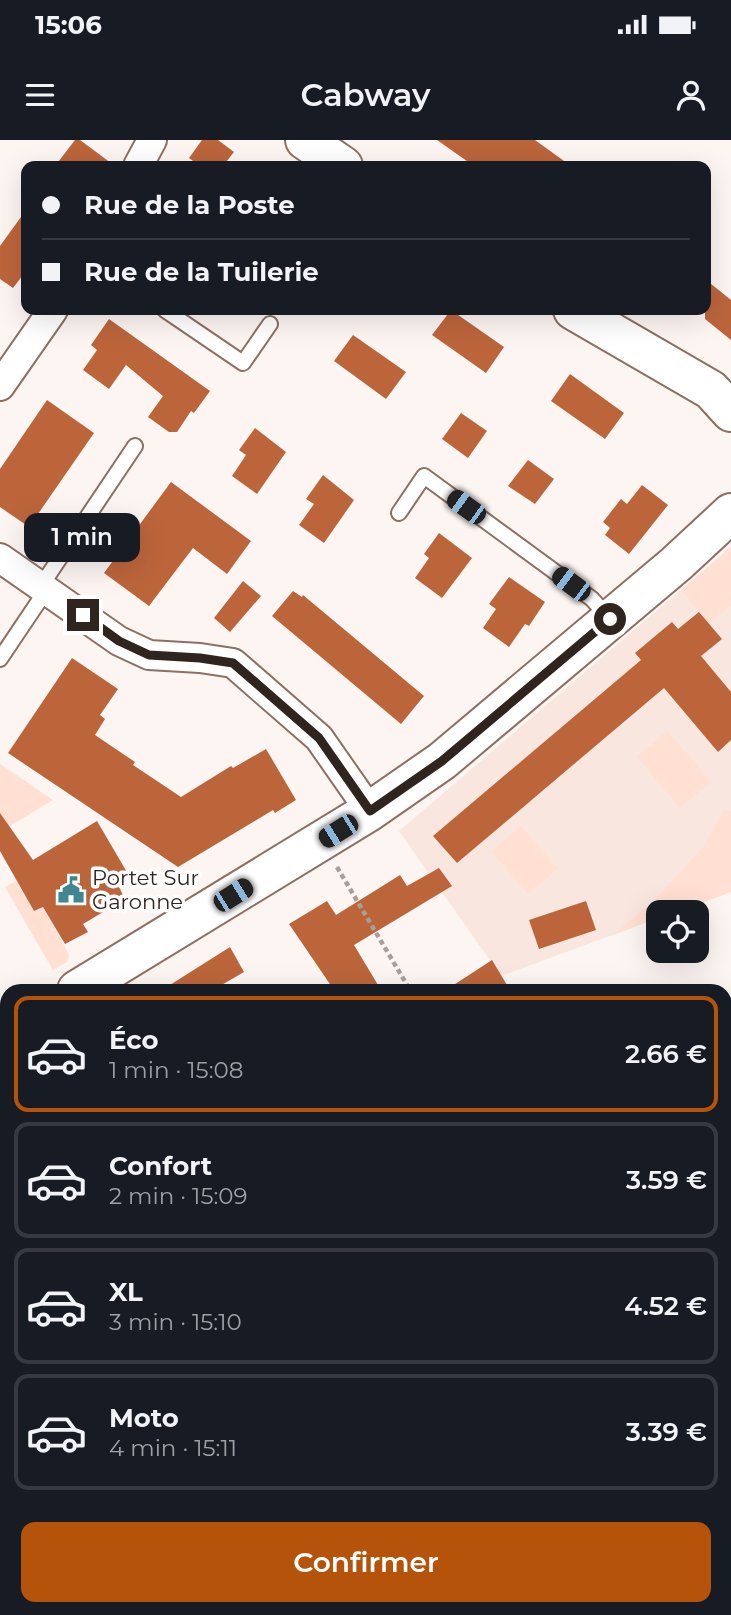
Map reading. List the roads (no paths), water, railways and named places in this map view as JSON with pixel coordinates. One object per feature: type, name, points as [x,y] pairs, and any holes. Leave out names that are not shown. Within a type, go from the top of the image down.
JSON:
[{"type":"street","points":[[141,161],[152,140]]},
{"type":"street","points":[[305,140],[336,161]]},
{"type":"street","points":[[0,386],[50,315]]},
{"type":"street","points":[[582,315],[711,390],[731,412]]},
{"type":"street","points":[[88,984],[370,811],[442,761],[676,564],[731,513]]},
{"type":"street","points":[[0,558],[119,641],[149,655],[233,663],[319,738],[370,811]]},
{"type":"lane","points":[[172,315],[243,363],[270,324]]},
{"type":"lane","points":[[0,659],[135,446]]},
{"type":"lane","points":[[399,513],[424,476],[592,600],[610,619]]},
{"type":"place","name":"Portet Sur Garonne","points":[[71,890]]}]
